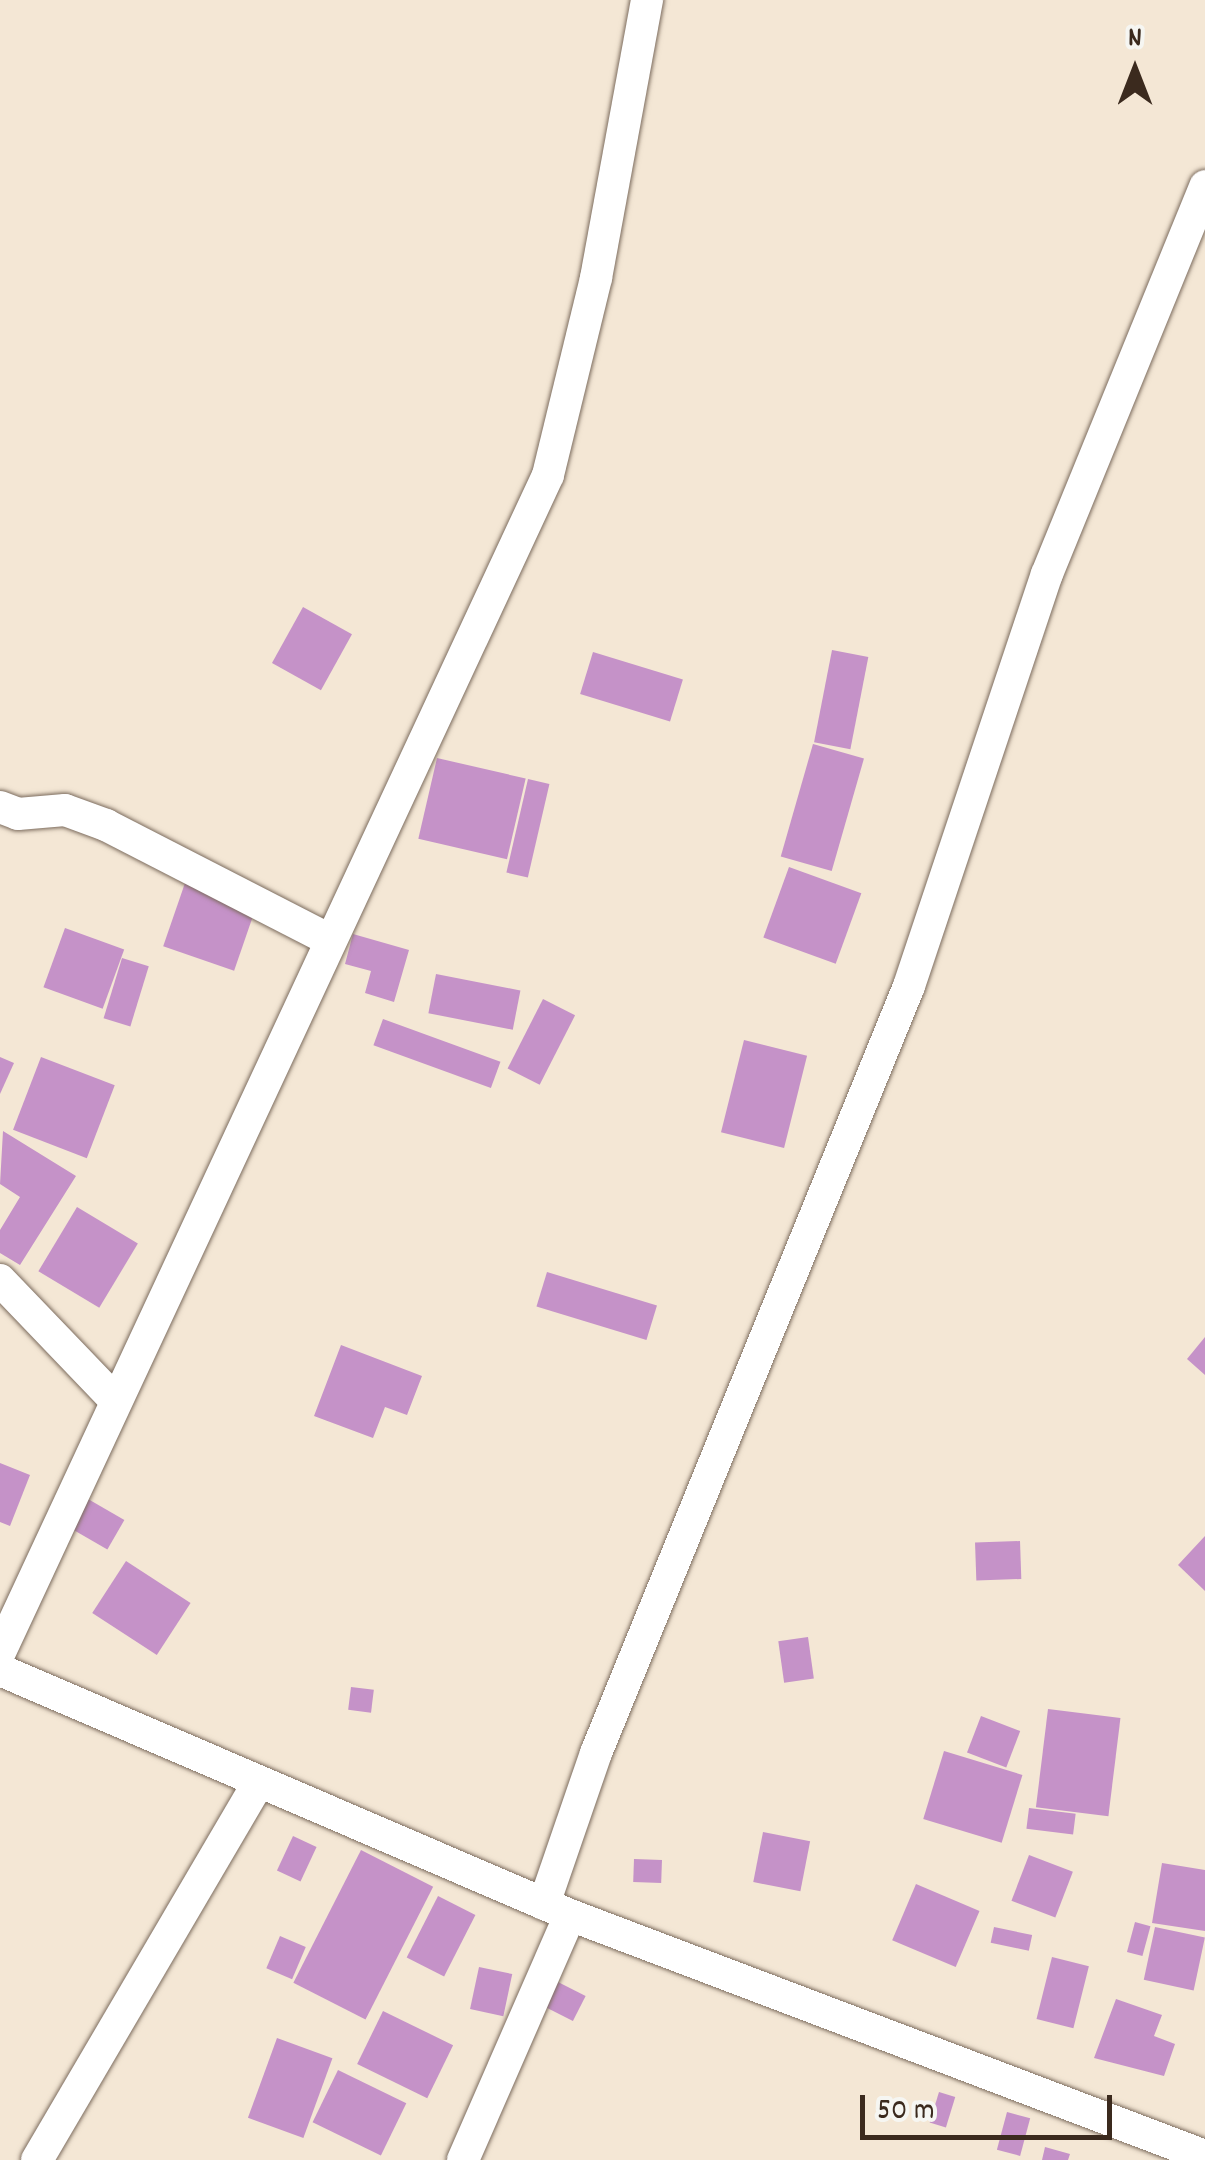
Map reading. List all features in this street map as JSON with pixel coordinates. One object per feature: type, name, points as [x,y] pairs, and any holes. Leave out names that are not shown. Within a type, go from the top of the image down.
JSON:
[{"type":"street","points":[[0,1652],[114,1399],[548,475],[596,278],[647,0]]},
{"type":"street","points":[[463,2160],[557,1910],[596,1754],[908,986],[1047,574],[1205,186]]},
{"type":"street","points":[[0,807],[18,814],[65,810],[106,825],[330,940]]},
{"type":"street","points":[[0,1280],[114,1399]]},
{"type":"street","points":[[0,1670],[557,1910],[1205,2156]]},
{"type":"street","points":[[53,2155],[258,1784]]},
{"type":"building","points":[[303,607],[352,634],[321,690],[272,663]]},
{"type":"building","points":[[832,650],[868,657],[850,749],[814,742]]},
{"type":"building","points":[[593,652],[683,679],[670,722],[580,694]]},
{"type":"building","points":[[813,744],[864,759],[832,871],[781,856]]},
{"type":"building","points":[[437,758],[526,778],[507,859],[418,839]]},
{"type":"building","points":[[528,779],[549,784],[528,877],[506,873]]},
{"type":"building","points":[[789,867],[861,893],[836,964],[763,937]]},
{"type":"building","points":[[185,883],[256,907],[234,971],[163,946]]},
{"type":"building","points":[[65,928],[124,950],[103,1009],[43,987]]},
{"type":"building","points":[[353,934],[409,950],[394,1002],[365,993],[371,971],[345,964]]},
{"type":"building","points":[[122,958],[149,966],[130,1026],[104,1018]]},
{"type":"building","points":[[436,974],[520,990],[513,1030],[428,1013]]},
{"type":"building","points":[[543,999],[575,1015],[540,1085],[508,1068]]},
{"type":"building","points":[[383,1019],[500,1062],[491,1088],[373,1045]]},
{"type":"building","points":[[744,1040],[807,1056],[784,1148],[721,1132]]},
{"type":"building","points":[[0,1057],[14,1063],[0,1094]]},
{"type":"building","points":[[41,1057],[115,1085],[87,1158],[13,1130]]},
{"type":"building","points":[[3,1131],[76,1176],[20,1265],[0,1253],[0,1230],[20,1197],[0,1184]]},
{"type":"building","points":[[77,1207],[138,1244],[99,1308],[38,1271]]},
{"type":"building","points":[[547,1272],[657,1306],[646,1340],[536,1306]]},
{"type":"building","points":[[1205,1337],[1205,1375],[1187,1359]]},
{"type":"building","points":[[341,1345],[422,1376],[407,1415],[385,1407],[373,1438],[314,1416]]},
{"type":"building","points":[[0,1463],[30,1475],[10,1526],[0,1522]]},
{"type":"building","points":[[88,1499],[124,1520],[107,1549],[71,1528]]},
{"type":"building","points":[[1205,1536],[1205,1591],[1178,1565]]},
{"type":"building","points":[[1020,1541],[1021,1579],[976,1581],[975,1543]]},
{"type":"building","points":[[126,1561],[191,1603],[157,1655],[92,1613]]},
{"type":"building","points":[[808,1637],[814,1679],[784,1683],[778,1641]]},
{"type":"building","points":[[351,1687],[374,1690],[371,1713],[348,1710]]},
{"type":"building","points":[[1048,1709],[1120,1718],[1108,1816],[1036,1807]]},
{"type":"building","points":[[981,1716],[1020,1731],[1006,1767],[967,1752]]},
{"type":"building","points":[[944,1751],[1022,1775],[1002,1843],[923,1819]]},
{"type":"building","points":[[1029,1808],[1076,1814],[1073,1835],[1026,1829]]},
{"type":"building","points":[[763,1832],[810,1841],[800,1891],[753,1882]]},
{"type":"building","points":[[293,1836],[317,1847],[301,1881],[277,1870]]},
{"type":"building","points":[[361,1850],[433,1887],[366,2020],[293,1983]]},
{"type":"building","points":[[1029,1855],[1073,1872],[1055,1918],[1011,1901]]},
{"type":"building","points":[[634,1859],[662,1860],[661,1883],[633,1882]]},
{"type":"building","points":[[1162,1863],[1205,1870],[1205,1931],[1152,1923]]},
{"type":"building","points":[[916,1884],[980,1911],[956,1967],[892,1940]]},
{"type":"building","points":[[438,1896],[475,1915],[444,1977],[407,1957]]},
{"type":"building","points":[[1135,1922],[1150,1926],[1142,1956],[1127,1952]]},
{"type":"building","points":[[994,1927],[1032,1935],[1029,1951],[991,1943]]},
{"type":"building","points":[[1155,1927],[1205,1938],[1194,1990],[1144,1980]]},
{"type":"building","points":[[280,1936],[306,1947],[292,1979],[266,1968]]},
{"type":"building","points":[[1052,1957],[1089,1966],[1073,2028],[1037,2019]]},
{"type":"building","points":[[479,1967],[512,1974],[503,2016],[470,2009]]},
{"type":"building","points":[[558,1982],[586,1996],[573,2021],[545,2007]]},
{"type":"building","points":[[1116,1999],[1162,2015],[1154,2036],[1175,2044],[1164,2076],[1094,2058]]},
{"type":"building","points":[[383,2011],[453,2045],[427,2098],[357,2064]]},
{"type":"building","points":[[277,2038],[332,2058],[303,2138],[248,2118]]},
{"type":"building","points":[[338,2070],[406,2103],[381,2155],[313,2122]]},
{"type":"building","points":[[939,2092],[955,2097],[946,2128],[930,2123]]},
{"type":"building","points":[[1007,2112],[1030,2118],[1020,2156],[997,2150]]},
{"type":"building","points":[[1045,2147],[1070,2154],[1068,2160],[1042,2160]]}]
